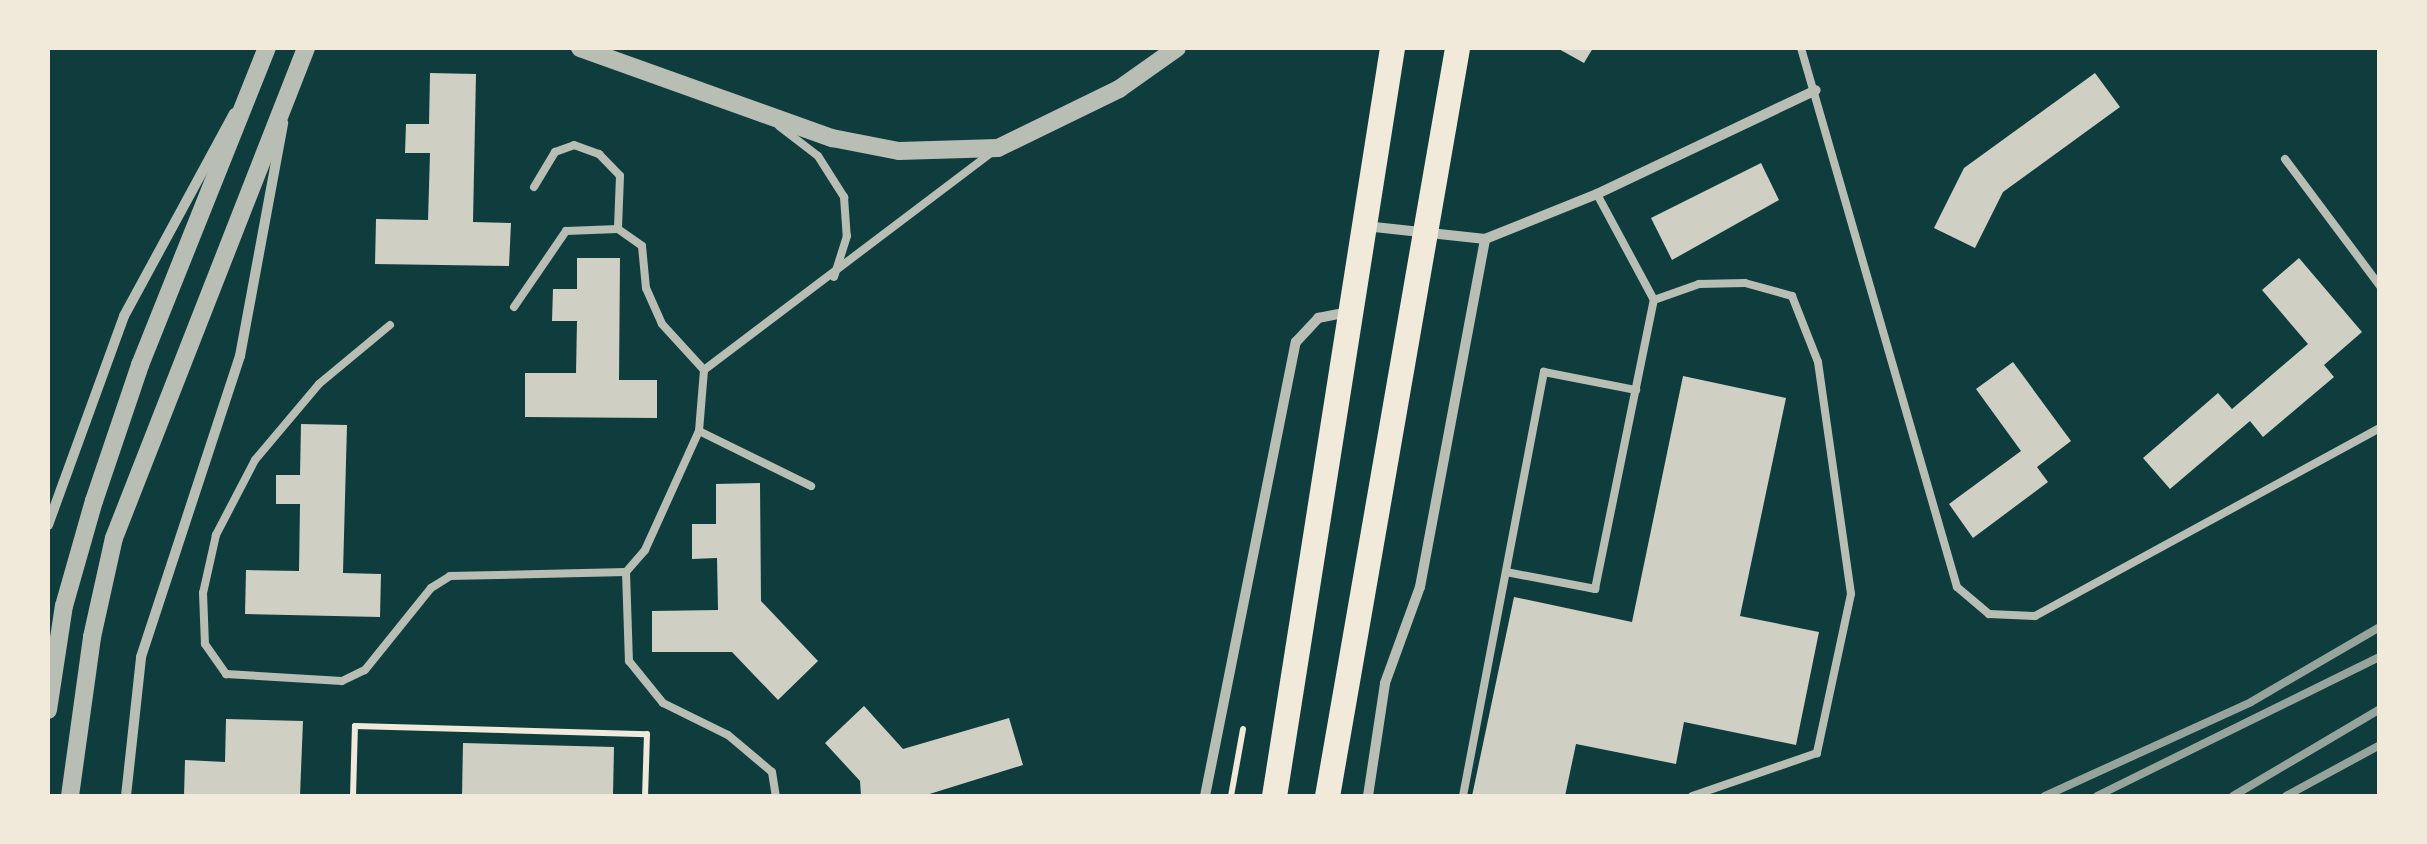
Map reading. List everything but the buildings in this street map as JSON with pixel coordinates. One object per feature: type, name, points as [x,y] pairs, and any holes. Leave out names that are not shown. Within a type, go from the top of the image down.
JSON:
[{"type":"main road","points":[[1274,796],[1354,310],[1392,48]]},
{"type":"main road","points":[[1327,796],[1458,48]]},
{"type":"street","points":[[48,710],[64,606],[94,501],[267,48]]},
{"type":"street","points":[[70,796],[92,637],[114,538],[306,48]]},
{"type":"street","points":[[580,48],[767,117],[899,151],[998,148],[1119,89],[1177,48]]},
{"type":"street","points":[[1364,226],[1484,238],[1597,194],[1816,90]]},
{"type":"street","points":[[48,526],[124,316],[171,220],[248,91]]},
{"type":"street","points":[[126,796],[141,657],[240,356],[287,95]]},
{"type":"street","points":[[1368,796],[1385,684],[1420,587],[1484,238]]},
{"type":"street","points":[[1205,796],[1296,342],[1318,318],[1354,310]]},
{"type":"lane","points":[[1802,48],[1958,587],[1988,614],[2035,616],[2380,428]]},
{"type":"lane","points":[[767,117],[818,156],[844,197],[847,236],[834,277]]},
{"type":"lane","points":[[534,187],[555,152],[574,145],[599,154],[620,176],[618,229]]},
{"type":"lane","points":[[704,370],[834,277],[998,148]]},
{"type":"lane","points":[[2286,159],[2380,286]]},
{"type":"lane","points":[[1506,572],[1596,590],[1654,300],[1597,194]]},
{"type":"lane","points":[[514,308],[566,230],[618,229],[642,246],[646,288],[662,324],[704,370],[699,431],[645,550],[626,572],[629,661],[663,703],[728,735],[772,772],[776,796]]},
{"type":"lane","points":[[1654,300],[1699,284],[1745,283],[1792,296],[1818,362],[1851,594],[1817,753],[1692,796]]},
{"type":"lane","points":[[390,324],[318,384],[255,460],[216,535],[203,593],[204,644],[226,674],[342,681],[365,670],[431,588],[450,576],[626,572]]},
{"type":"lane","points":[[1463,796],[1544,372],[1636,390]]},
{"type":"lane","points":[[699,431],[811,486]]},
{"type":"path","points":[[353,796],[355,726],[647,734],[645,796]]},
{"type":"railway","points":[[2045,796],[2251,702],[2380,627]]},
{"type":"railway","points":[[2097,796],[2380,657]]},
{"type":"railway","points":[[2233,796],[2380,709]]},
{"type":"railway","points":[[2286,796],[2380,745]]}]
